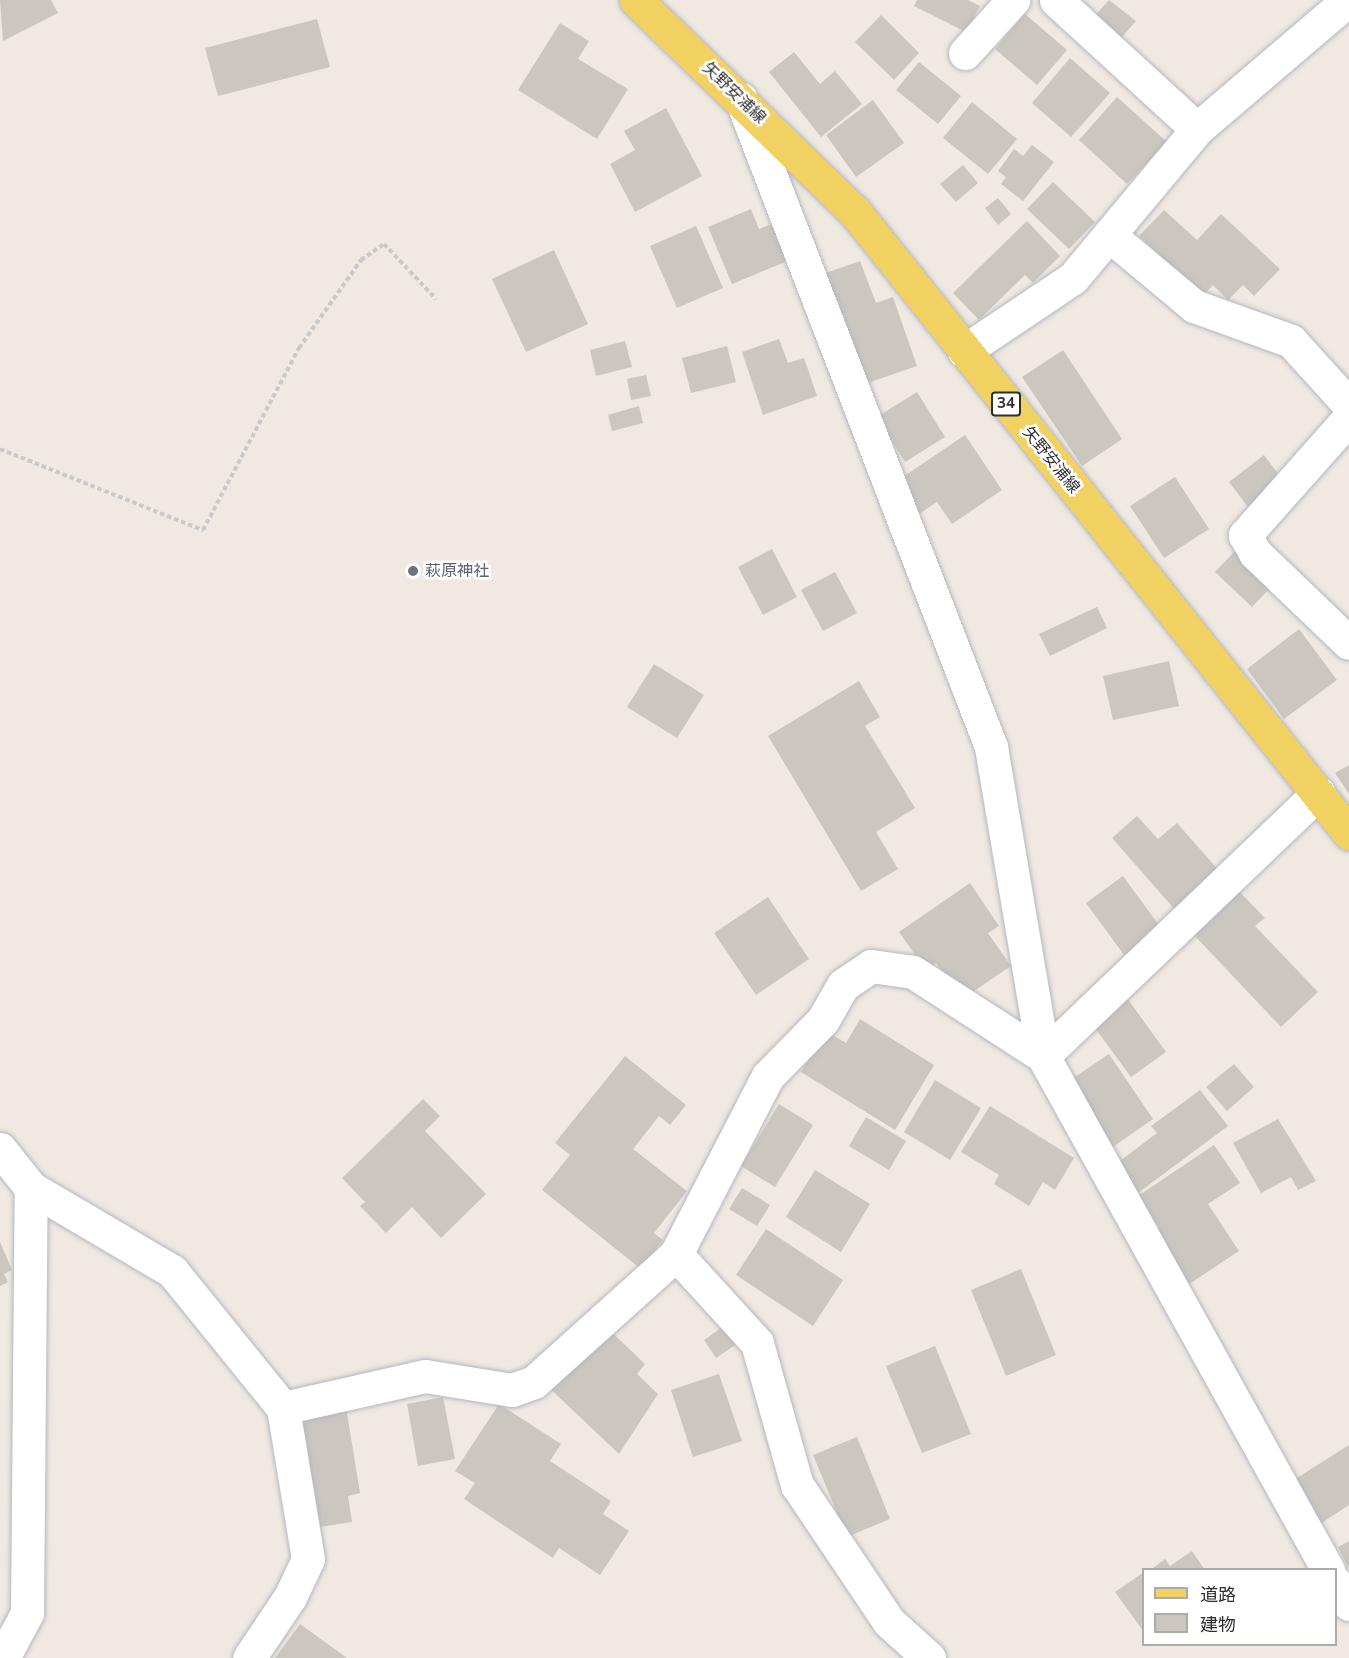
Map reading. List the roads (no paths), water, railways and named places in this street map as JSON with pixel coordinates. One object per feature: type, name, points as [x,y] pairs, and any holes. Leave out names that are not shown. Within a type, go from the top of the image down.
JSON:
[{"type":"main road","name":"矢野安浦線","points":[[636,0],[741,99],[855,212],[1349,833]]},
{"type":"street","points":[[964,53],[1013,0]]},
{"type":"street","points":[[1056,0],[1197,129]]},
{"type":"street","points":[[964,351],[1073,278],[1197,129],[1347,0]]},
{"type":"street","points":[[741,99],[991,747],[1042,1056],[1327,1568]]},
{"type":"street","points":[[1109,235],[1194,306],[1291,341],[1349,405]]},
{"type":"street","points":[[1349,418],[1245,535],[1255,553],[1349,643]]},
{"type":"street","points":[[1042,1056],[1318,793]]},
{"type":"street","points":[[283,1408],[425,1376],[512,1390],[534,1382],[676,1254],[768,1076],[824,1020],[843,985],[871,966],[913,972],[1042,1056]]},
{"type":"street","points":[[0,1149],[31,1188],[172,1270],[283,1408],[308,1559],[290,1597],[249,1658]]},
{"type":"street","points":[[3,1658],[27,1613],[31,1188]]},
{"type":"street","points":[[676,1254],[757,1342],[797,1485],[889,1622],[929,1658]]},
{"type":"street","points":[[1337,1586],[1349,1604]]},
{"type":"place","name":"萩原神社","points":[[413,571]]}]
